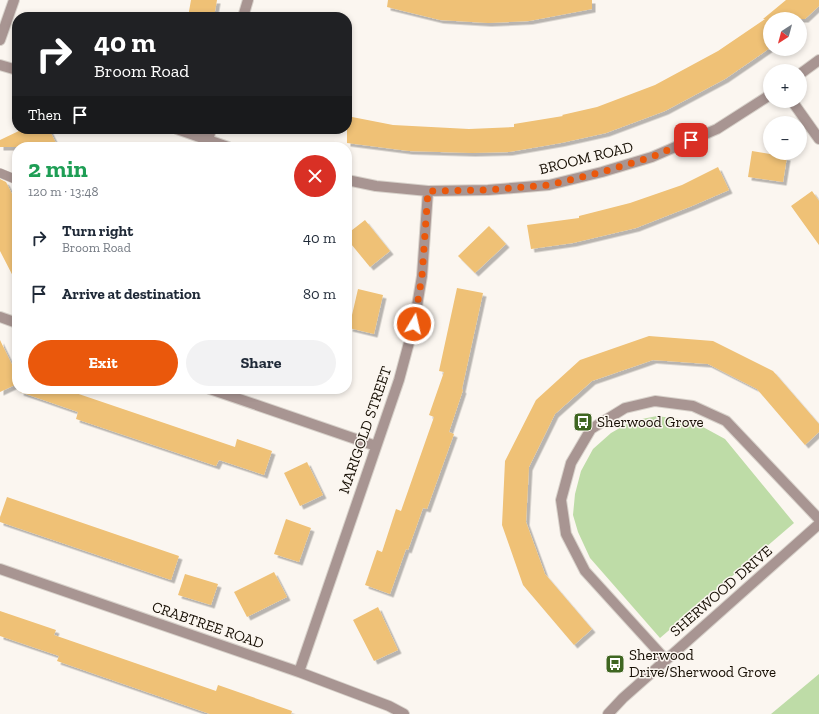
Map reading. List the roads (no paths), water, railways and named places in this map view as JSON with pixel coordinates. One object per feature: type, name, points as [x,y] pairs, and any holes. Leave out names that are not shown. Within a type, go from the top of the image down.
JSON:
[{"type":"street","points":[[0,40],[14,0]]},
{"type":"street","points":[[244,12],[248,0]]},
{"type":"street","points":[[807,69],[819,60]]},
{"type":"street","points":[[0,65],[12,69]]},
{"type":"street","name":"BROOM ROAD","points":[[352,181],[376,186],[428,191],[488,190],[549,185],[602,172],[652,157],[717,129],[763,99]]},
{"type":"street","points":[[797,108],[819,139]]},
{"type":"street","points":[[190,134],[211,142]]},
{"type":"street","points":[[208,141],[210,134]]},
{"type":"street","name":"MARIGOLD STREET","points":[[299,672],[399,380],[414,324],[422,276],[428,191]]},
{"type":"street","points":[[0,317],[12,321]]},
{"type":"street","points":[[225,394],[376,446]]},
{"type":"street","points":[[666,660],[585,571],[566,534],[561,500],[571,463],[591,429],[625,408],[655,401],[694,406],[726,421],[819,519]]},
{"type":"street","name":"SHERWOOD DRIVE","points":[[608,714],[623,698],[819,524]]},
{"type":"street","name":"CRABTREE ROAD","points":[[0,569],[299,672],[389,706],[404,714]]},
{"type":"lane","points":[[0,173],[12,178]]},
{"type":"place","name":"Sherwood Grove","points":[[583,422]]},
{"type":"place","name":"Sherwood Drive/Sherwood Grove","points":[[615,664]]}]
